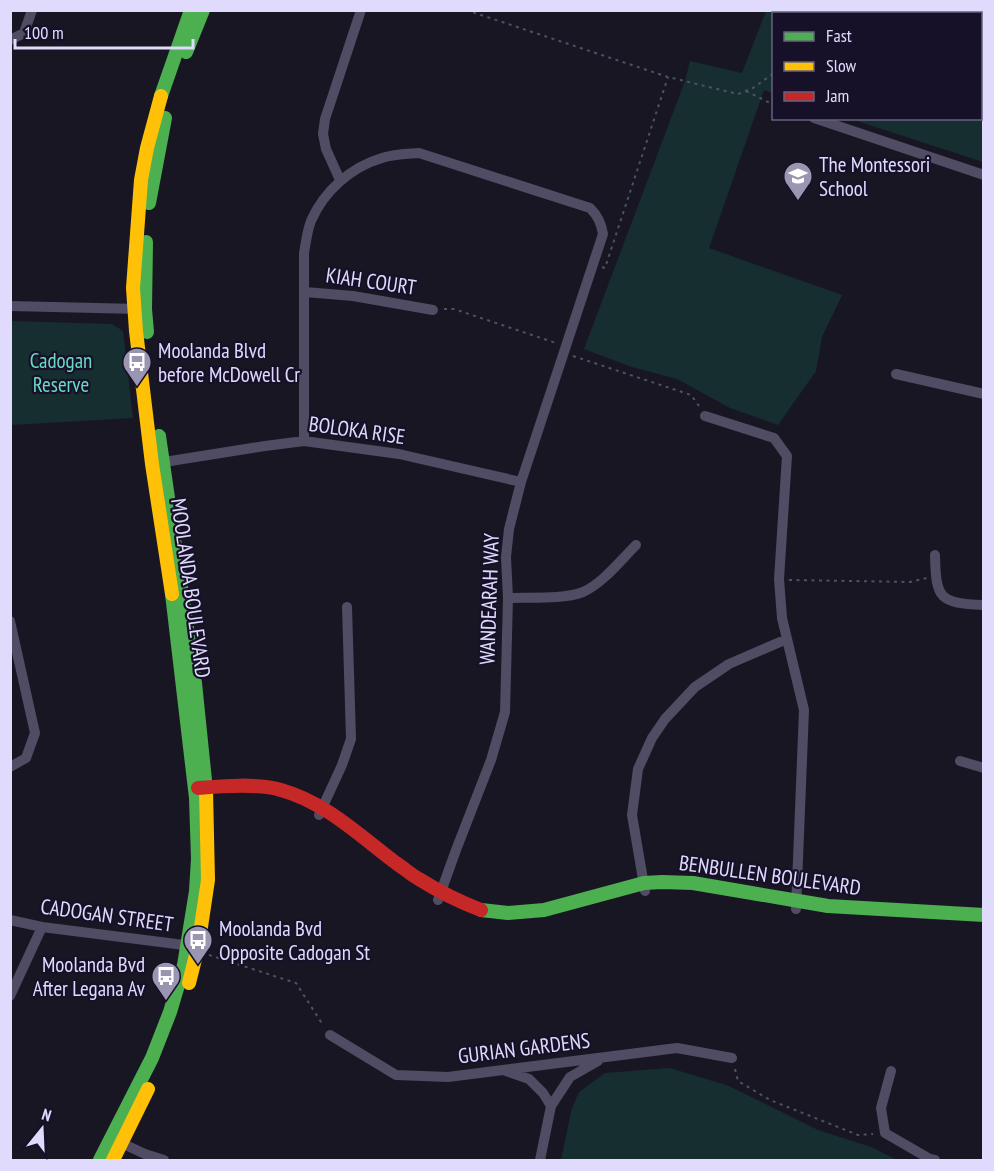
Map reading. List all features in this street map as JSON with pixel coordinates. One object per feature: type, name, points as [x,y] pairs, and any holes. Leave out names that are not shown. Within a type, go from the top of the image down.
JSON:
[{"type":"street","points":[[10,40],[24,33],[33,10]]},
{"type":"street","name":"MOOLANDA BOULEVARD","points":[[100,1161],[116,1140],[152,1058],[176,993],[197,949],[208,880],[195,683],[158,463],[154,403],[140,309],[134,288],[141,180],[147,148],[162,93],[191,10]]},
{"type":"street","name":"MOOLANDA BOULEVARD","points":[[140,309],[150,195],[158,148],[186,51],[203,10]]},
{"type":"street","points":[[340,180],[326,149],[323,134],[361,10]]},
{"type":"street","points":[[820,120],[984,176]]},
{"type":"street","name":"WANDEARAH WAY","points":[[304,441],[304,253],[306,236],[311,220],[321,203],[340,180],[381,158],[419,153],[590,208],[597,215],[602,224],[603,234],[520,482],[508,538],[505,712],[491,760],[440,896]]},
{"type":"street","name":"KIAH COURT","points":[[305,292],[353,296],[432,310]]},
{"type":"street","points":[[10,306],[140,309]]},
{"type":"street","points":[[896,374],[984,394]]},
{"type":"street","points":[[705,416],[774,438],[787,456],[779,579],[782,618],[804,710],[796,905]]},
{"type":"street","name":"BOLOKA RISE","points":[[158,463],[304,441],[399,454],[520,482]]},
{"type":"street","points":[[508,598],[569,596],[584,591],[602,579],[636,545]]},
{"type":"street","points":[[935,555],[936,576],[942,596],[950,602],[984,605]]},
{"type":"street","points":[[321,812],[351,739],[348,608]]},
{"type":"street","points":[[10,621],[35,733],[26,758],[10,767]]},
{"type":"street","points":[[644,887],[632,815],[638,769],[652,738],[665,719],[695,687],[729,664],[787,639]]},
{"type":"street","points":[[960,761],[984,768]]},
{"type":"street","name":"BENBULLEN BOULEVARD","points":[[201,792],[248,786],[279,789],[302,797],[380,861],[473,916],[491,920],[548,918],[644,887],[696,891],[796,905],[984,915]]},
{"type":"street","name":"BENBULLEN BOULEVARD","points":[[796,905],[822,914],[984,923]]},
{"type":"street","name":"CADOGAN STREET","points":[[10,920],[42,927],[197,949]]},
{"type":"street","points":[[10,996],[42,927]]},
{"type":"street","name":"GURIAN GARDENS","points":[[330,1035],[396,1075],[448,1077],[677,1048],[732,1058]]},
{"type":"street","points":[[540,1161],[551,1106],[570,1077],[603,1058]]},
{"type":"street","points":[[502,1070],[530,1079],[551,1106]]},
{"type":"street","points":[[891,1071],[881,1108],[885,1133],[935,1161]]},
{"type":"street","points":[[116,1140],[164,1161]]},
{"type":"street","name":"MOOLANDA BOULEVARD","points":[[113,1161],[116,1140]]},
{"type":"path","points":[[466,10],[668,77],[738,94],[753,88],[772,74]]},
{"type":"path","points":[[594,264],[605,268],[668,77]]},
{"type":"path","points":[[746,91],[772,104]]},
{"type":"path","points":[[432,310],[454,309],[691,394],[705,416]]},
{"type":"path","points":[[779,579],[910,582],[936,576]]},
{"type":"path","points":[[197,949],[296,983],[330,1035]]},
{"type":"path","points":[[732,1058],[738,1081],[770,1100],[858,1135],[885,1133]]},
{"type":"green space","points":[[766,11],[774,12],[772,93],[764,90],[709,248],[842,295],[822,337],[816,371],[778,425],[730,408],[677,379],[632,367],[584,349],[685,81],[690,61],[742,73]]},
{"type":"green space","points":[[982,64],[983,162],[854,120],[982,120]]},
{"type":"green space","name":"Cadogan Reserve","points":[[11,321],[112,324],[123,331],[133,418],[11,425]]},
{"type":"green space","points":[[670,1068],[729,1086],[818,1130],[871,1147],[897,1160],[561,1160],[572,1108],[579,1092],[605,1073]]},
{"type":"traffic: fast","points":[[161,96],[191,10]]},
{"type":"traffic: fast","points":[[186,52],[203,10]]},
{"type":"traffic: fast","points":[[149,203],[165,118]]},
{"type":"traffic: fast","points":[[146,242],[147,332]]},
{"type":"traffic: fast","points":[[159,436],[195,683],[206,790]]},
{"type":"traffic: fast","points":[[100,1160],[152,1058],[170,1012],[184,965],[196,891],[198,859],[196,798],[172,594]]},
{"type":"traffic: fast","points":[[481,910],[508,913],[544,910],[644,883],[662,882],[693,883],[828,906],[984,915]]},
{"type":"traffic: slow","points":[[161,96],[141,180],[133,288],[152,464],[172,594]]},
{"type":"traffic: slow","points":[[189,983],[198,947],[208,880],[206,790]]},
{"type":"traffic: slow","points":[[113,1160],[148,1089]]},
{"type":"traffic: jam","points":[[198,788],[262,786],[297,795],[342,821],[416,877],[449,896],[481,910]]},
{"type":"place","name":"The Montessori School","points":[[798,202]]},
{"type":"place","name":"Moolanda Blvd before McDowell Cr","points":[[137,388]]},
{"type":"place","name":"Moolanda Bvd Opposite Cadogan St","points":[[198,966]]},
{"type":"place","name":"Moolanda Bvd After Legana Av","points":[[166,1002]]}]
